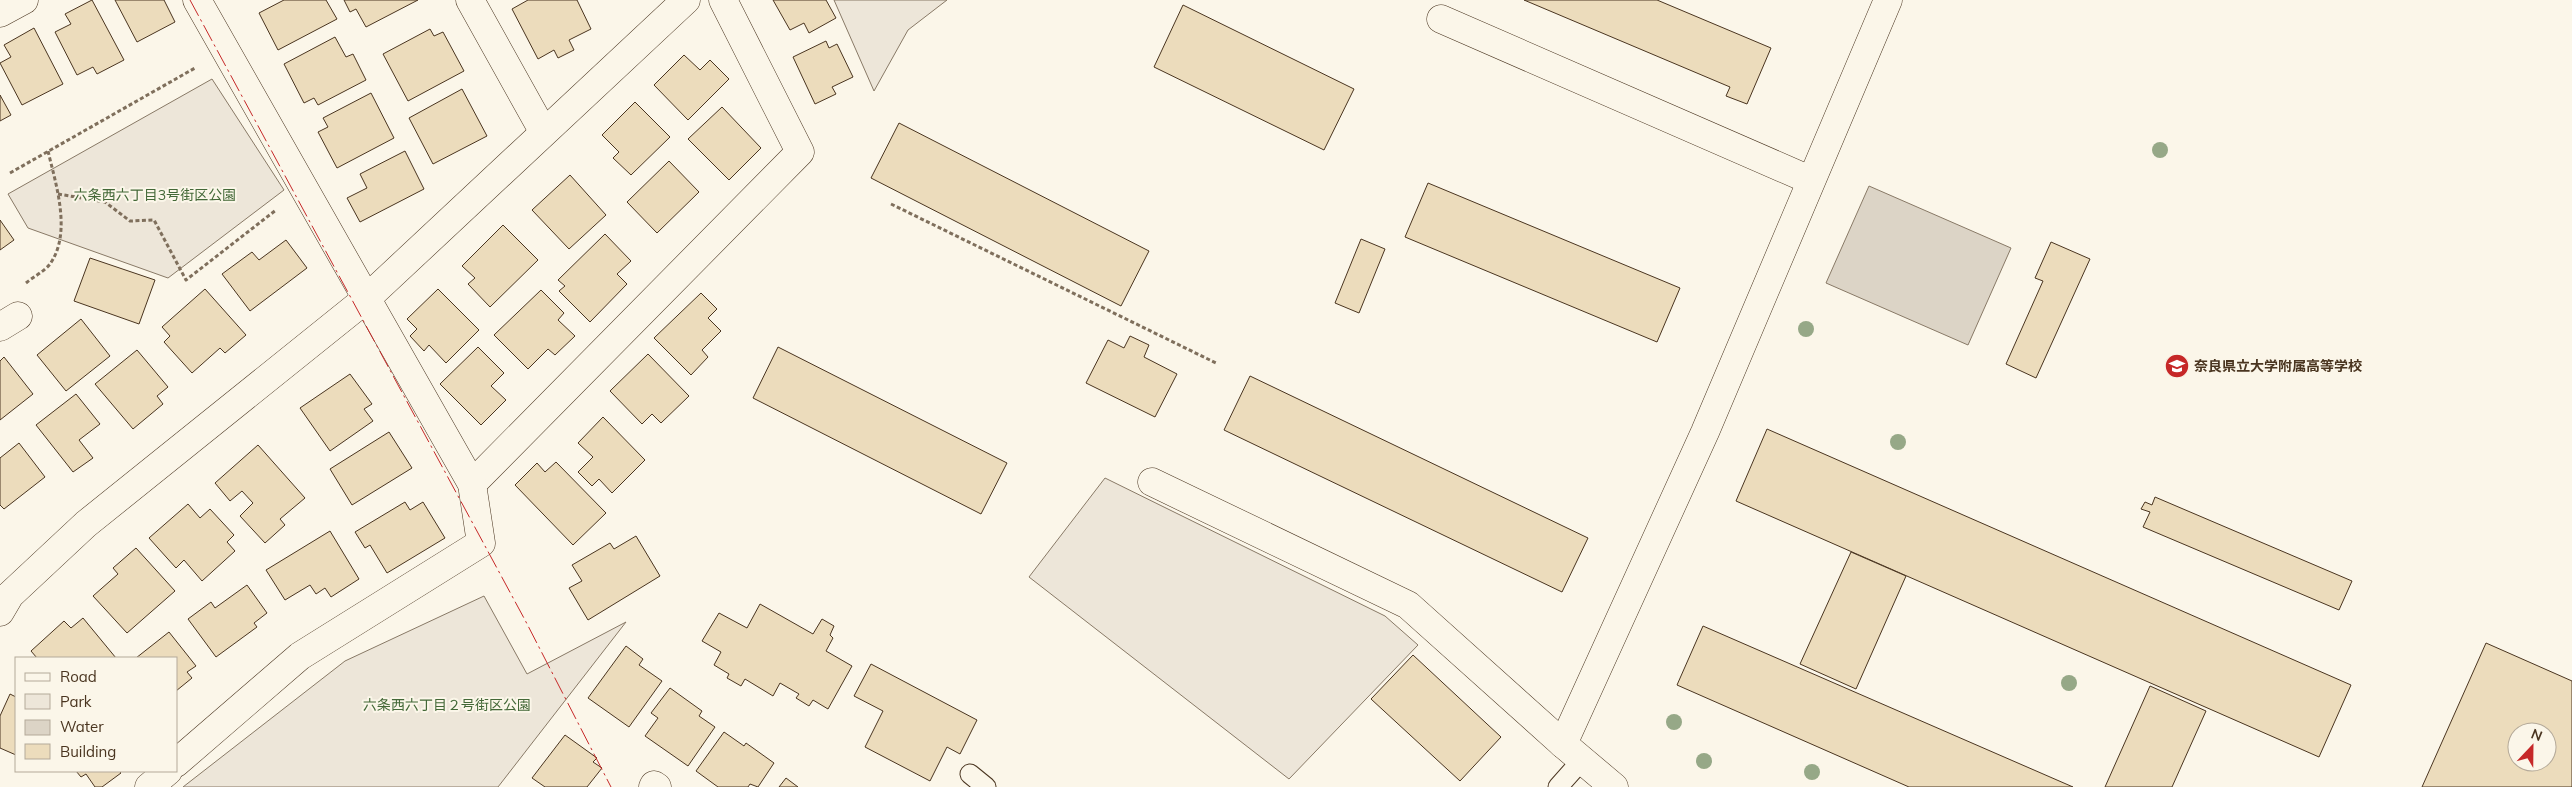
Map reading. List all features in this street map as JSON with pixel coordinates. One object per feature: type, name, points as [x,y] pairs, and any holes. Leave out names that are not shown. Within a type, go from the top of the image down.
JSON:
[{"type":"street","points":[[0,13],[24,0]]},
{"type":"street","points":[[178,761],[300,656],[481,543],[472,484],[197,0]]},
{"type":"street","points":[[470,0],[543,132]]},
{"type":"street","points":[[0,612],[10,595],[86,524],[366,299],[686,0]]},
{"type":"street","points":[[472,484],[800,152],[723,0]]},
{"type":"street","points":[[1572,752],[1810,180],[1888,0]]},
{"type":"street","points":[[1442,18],[1810,180]]},
{"type":"street","points":[[1152,482],[1408,605],[1572,752],[1614,787]]},
{"type":"street","points":[[149,787],[167,772]]},
{"type":"street","points":[[653,787],[654,785],[657,787]]},
{"type":"lane","points":[[1558,787],[1572,752]]},
{"type":"lane","points":[[970,774],[986,787]]},
{"type":"path","points":[[10,173],[201,65]]},
{"type":"path","points":[[26,282],[50,264],[62,231],[58,194],[48,151]]},
{"type":"path","points":[[58,194],[105,202],[130,221],[154,220],[186,280],[304,189]]},
{"type":"path","points":[[891,204],[1216,363]]},
{"type":"green space","points":[[834,0],[947,0],[908,30],[874,91]]},
{"type":"green space","name":"六条西六丁目3号街区公園","points":[[212,79],[284,190],[168,278],[28,228],[8,194]]},
{"type":"green space","points":[[1105,478],[1385,616],[1418,645],[1289,779],[1029,577]]},
{"type":"green space","name":"六条西六丁目２号街区公園","points":[[484,596],[527,674],[626,622],[498,787],[183,787],[345,661]]},
{"type":"water","points":[[1869,186],[2011,248],[1968,345],[1826,283]]},
{"type":"building","points":[[92,0],[124,60],[97,74],[93,67],[77,75],[55,32],[71,24],[65,14]]},
{"type":"building","points":[[115,0],[164,0],[175,22],[137,42]]},
{"type":"building","points":[[284,0],[326,0],[337,19],[278,50],[259,13]]},
{"type":"building","points":[[344,0],[418,0],[366,27],[356,9],[350,12]]},
{"type":"building","points":[[528,0],[577,0],[591,29],[569,40],[574,50],[558,58],[554,50],[538,59],[512,9]]},
{"type":"building","points":[[773,0],[826,0],[836,18],[809,33],[804,23],[790,30]]},
{"type":"building","points":[[1524,0],[1657,0],[1771,48],[1747,104],[1726,96],[1730,87]]},
{"type":"building","points":[[1183,5],[1354,89],[1324,150],[1154,67]]},
{"type":"building","points":[[34,28],[63,84],[22,105],[0,63],[11,57],[4,45]]},
{"type":"building","points":[[430,29],[434,36],[443,32],[464,71],[408,101],[383,54]]},
{"type":"building","points":[[335,37],[346,57],[353,54],[366,80],[318,105],[314,98],[304,103],[284,64]]},
{"type":"building","points":[[826,41],[829,48],[837,44],[853,77],[832,87],[836,94],[815,104],[793,57]]},
{"type":"building","points":[[684,55],[700,70],[710,60],[729,79],[688,120],[654,85]]},
{"type":"building","points":[[462,89],[487,136],[433,164],[409,118]]},
{"type":"building","points":[[371,93],[394,138],[337,168],[318,132],[328,127],[323,118]]},
{"type":"building","points":[[0,95],[11,115],[0,121]]},
{"type":"building","points":[[635,102],[670,137],[631,175],[613,158],[619,152],[602,135]]},
{"type":"building","points":[[722,107],[761,148],[729,180],[688,139]]},
{"type":"building","points":[[899,123],[1149,251],[1121,306],[871,178]]},
{"type":"building","points":[[405,151],[424,189],[360,222],[347,198],[367,188],[360,174]]},
{"type":"building","points":[[669,161],[699,192],[657,233],[627,202]]},
{"type":"building","points":[[570,175],[606,215],[569,249],[532,210]]},
{"type":"building","points":[[1428,183],[1680,288],[1657,342],[1405,237]]},
{"type":"building","points":[[0,220],[14,240],[0,250]]},
{"type":"building","points":[[503,225],[538,260],[490,307],[468,284],[475,278],[462,266]]},
{"type":"building","points":[[605,234],[631,261],[617,274],[627,284],[590,322],[559,291],[565,286],[558,280]]},
{"type":"building","points":[[1361,239],[1385,249],[1359,313],[1335,303]]},
{"type":"building","points":[[286,240],[307,268],[250,311],[222,274],[252,252],[259,260]]},
{"type":"building","points":[[2051,242],[2090,259],[2036,378],[2006,364],[2043,281],[2035,278]]},
{"type":"building","points":[[90,258],[155,280],[139,324],[74,301]]},
{"type":"building","points":[[205,289],[246,335],[225,353],[220,348],[192,373],[164,342],[170,336],[162,327]]},
{"type":"building","points":[[438,289],[479,330],[446,363],[429,345],[424,351],[410,336],[417,329],[407,319]]},
{"type":"building","points":[[541,290],[564,313],[558,320],[575,336],[555,355],[548,349],[528,369],[494,335]]},
{"type":"building","points":[[701,293],[717,309],[708,318],[721,331],[702,350],[708,357],[691,375],[654,338]]},
{"type":"building","points":[[81,319],[110,356],[66,391],[37,355]]},
{"type":"building","points":[[1130,336],[1149,345],[1144,357],[1177,374],[1155,417],[1086,383],[1108,340],[1124,348]]},
{"type":"building","points":[[478,347],[504,373],[491,386],[506,400],[481,425],[440,384]]},
{"type":"building","points":[[778,347],[1007,463],[981,514],[753,398]]},
{"type":"building","points":[[137,350],[168,387],[157,396],[163,404],[133,429],[95,384]]},
{"type":"building","points":[[648,354],[689,396],[661,423],[652,414],[642,424],[610,391]]},
{"type":"building","points":[[4,357],[33,394],[0,420],[0,361]]},
{"type":"building","points":[[350,374],[372,404],[364,409],[373,421],[330,451],[300,408]]},
{"type":"building","points":[[1250,376],[1588,538],[1562,592],[1224,430]]},
{"type":"building","points":[[76,394],[100,424],[79,440],[93,458],[73,472],[36,425]]},
{"type":"building","points":[[603,417],[645,460],[612,493],[599,479],[592,486],[578,472],[593,457],[578,443]]},
{"type":"building","points":[[1767,429],[2351,685],[2319,757],[1736,501]]},
{"type":"building","points":[[389,432],[412,468],[352,505],[330,469]]},
{"type":"building","points":[[19,443],[45,477],[4,509],[0,505],[0,458]]},
{"type":"building","points":[[258,445],[305,498],[280,519],[285,525],[265,543],[240,516],[253,503],[242,491],[230,501],[215,483]]},
{"type":"building","points":[[556,462],[606,513],[573,545],[515,485],[537,463],[545,472]]},
{"type":"building","points":[[2155,497],[2352,581],[2339,610],[2143,527],[2150,512],[2141,509],[2145,502],[2152,505]]},
{"type":"building","points":[[405,502],[410,510],[423,502],[445,538],[387,573],[370,545],[365,548],[355,532]]},
{"type":"building","points":[[188,504],[200,518],[210,509],[234,535],[227,542],[235,551],[202,581],[184,560],[176,568],[149,538]]},
{"type":"building","points":[[330,531],[359,579],[331,597],[325,588],[316,594],[310,585],[285,600],[266,570]]},
{"type":"building","points":[[636,536],[660,576],[588,620],[569,588],[582,581],[572,565],[610,543],[614,549]]},
{"type":"building","points":[[136,548],[175,591],[127,633],[93,596],[118,574],[113,568]]},
{"type":"building","points":[[1851,552],[1906,576],[1856,689],[1800,664]]},
{"type":"building","points":[[247,585],[267,613],[254,623],[257,627],[216,657],[188,619],[211,602],[215,608]]},
{"type":"building","points":[[760,604],[813,634],[822,619],[834,626],[830,635],[833,638],[826,651],[852,666],[828,709],[813,700],[809,706],[796,698],[799,694],[780,683],[773,696],[745,679],[741,686],[727,678],[729,674],[714,665],[721,652],[702,641],[719,613],[747,628]]},
{"type":"building","points":[[83,618],[115,657],[36,657],[31,651],[64,621],[71,628]]},
{"type":"building","points":[[1703,626],[2073,787],[1909,787],[1677,685]]},
{"type":"building","points":[[169,632],[196,666],[187,672],[192,678],[178,689],[178,657],[137,657]]},
{"type":"building","points":[[2486,643],[2572,681],[2572,787],[2422,787]]},
{"type":"building","points":[[626,646],[643,659],[639,665],[662,681],[629,727],[588,698]]},
{"type":"building","points":[[1413,655],[1501,737],[1460,781],[1371,699]]},
{"type":"building","points":[[871,664],[977,720],[960,754],[947,747],[930,781],[865,747],[883,711],[854,696]]},
{"type":"building","points":[[2150,686],[2206,711],[2172,787],[2105,787]]},
{"type":"building","points":[[670,688],[702,711],[699,716],[715,727],[688,766],[645,736],[658,718],[651,713]]},
{"type":"building","points":[[10,694],[15,696],[15,755],[0,748],[0,716]]},
{"type":"building","points":[[724,732],[744,746],[746,743],[774,763],[758,787],[750,784],[748,787],[718,787],[696,771]]},
{"type":"building","points":[[565,735],[597,758],[593,762],[602,768],[587,787],[545,787],[532,778]]},
{"type":"building","points":[[77,772],[121,773],[102,787],[95,787],[86,774],[81,777]]},
{"type":"building","points":[[786,778],[798,787],[779,787]]},
{"type":"power","points":[[190,0],[525,620],[611,787]]},
{"type":"place","name":"奈良県立大学附属高等学校","points":[[2177,366]]}]
